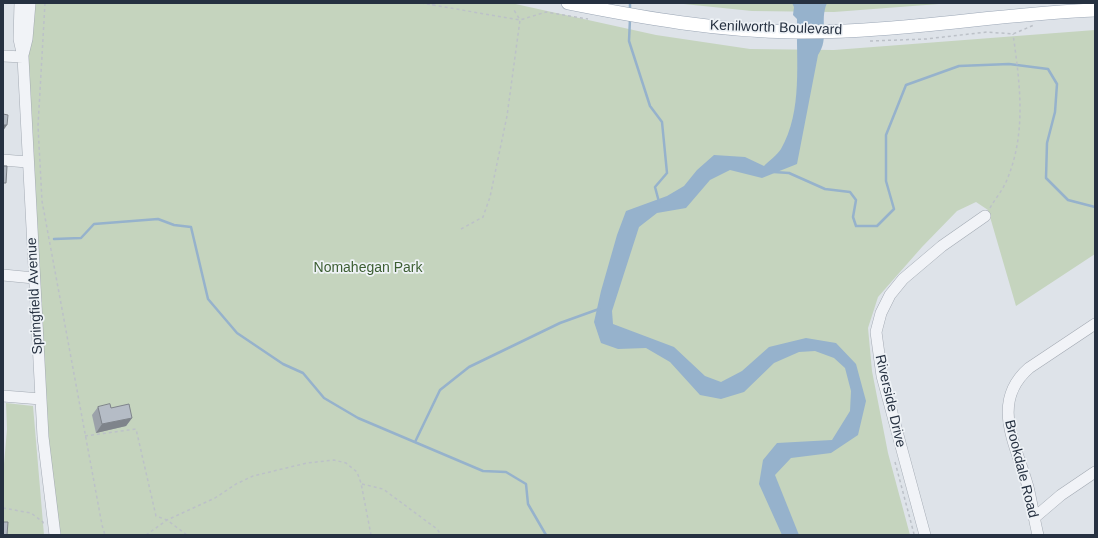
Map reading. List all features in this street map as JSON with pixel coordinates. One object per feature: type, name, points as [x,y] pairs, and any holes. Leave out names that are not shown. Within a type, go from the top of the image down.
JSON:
[{"type":"main road","name":"Kenilworth Boulevard","points":[[568,3],[622,14],[712,27],[796,32],[936,25],[1010,16],[1095,10]]},
{"type":"street","points":[[13,3],[18,20]]},
{"type":"street","name":"Springfield Avenue","points":[[20,3],[18,20],[19,39],[23,57],[27,162],[41,399],[45,451],[55,535]]},
{"type":"street","name":"Springfield Avenue","points":[[23,57],[27,39],[30,3]]},
{"type":"street","points":[[3,56],[23,57]]},
{"type":"street","points":[[3,160],[27,162]]},
{"type":"street","name":"Riverside Drive","points":[[925,535],[882,376],[876,332],[881,313],[890,295],[903,279],[942,246],[985,216]]},
{"type":"street","points":[[3,275],[34,278]]},
{"type":"street","name":"Brookdale Road","points":[[1038,535],[1028,488],[1008,422],[1009,398],[1020,376],[1028,368],[1095,324]]},
{"type":"street","points":[[3,396],[41,399]]},
{"type":"street","points":[[1034,518],[1061,495],[1095,472]]},
{"type":"path","points":[[45,3],[38,126],[42,201],[106,535]]},
{"type":"path","points":[[421,3],[520,20],[546,12],[590,19]]},
{"type":"path","points":[[432,5],[436,3]]},
{"type":"path","points":[[461,229],[483,217],[490,197],[507,116],[520,20],[514,10]]},
{"type":"path","points":[[865,41],[926,39],[987,32],[1013,34],[1033,26],[1040,25]]},
{"type":"path","points":[[985,216],[1006,182],[1020,136],[1020,81],[1013,34]]},
{"type":"path","points":[[86,436],[136,429],[156,516],[167,520],[187,535]]},
{"type":"path","points":[[893,455],[914,535]]},
{"type":"path","points":[[146,535],[167,520],[216,498],[236,484],[253,476],[307,463],[334,460],[346,463],[357,472],[361,484],[371,535]]},
{"type":"path","points":[[361,484],[383,489],[437,529],[441,535]]},
{"type":"path","points":[[3,508],[30,513],[43,522],[44,529]]},
{"type":"green space","name":"Nomahegan Park","points":[[28,3],[511,3],[656,35],[750,49],[834,50],[1095,30],[1095,254],[1016,306],[988,210],[976,202],[957,211],[922,247],[878,297],[868,328],[872,371],[888,453],[910,535],[55,535],[27,162]]},
{"type":"green space","points":[[674,3],[952,3],[834,12],[752,11]]},
{"type":"green space","points":[[6,403],[33,406],[44,535],[3,535],[3,476],[7,429]]},
{"type":"water","points":[[792,3],[827,3],[824,16],[824,36],[822,49],[818,55],[797,164],[762,178],[730,170],[710,180],[686,208],[657,213],[639,227],[612,311],[613,324],[674,347],[705,376],[721,382],[742,371],[769,347],[806,338],[836,343],[856,364],[866,401],[858,435],[831,453],[791,458],[775,475],[799,535],[782,535],[759,484],[763,460],[777,443],[832,440],[850,411],[851,391],[845,368],[834,358],[815,351],[799,352],[774,363],[744,392],[721,399],[700,395],[670,362],[646,348],[618,349],[601,343],[594,322],[617,235],[626,211],[667,196],[684,186],[697,170],[714,155],[745,157],[764,166],[781,149],[793,119],[797,86],[797,19],[793,15],[794,7]]},
{"type":"building","points":[[3,114],[8,115],[7,125],[3,125]]},
{"type":"building","points":[[3,166],[7,166],[6,183],[3,183]]},
{"type":"building","points":[[110,404],[111,408],[129,404],[132,418],[102,424],[98,407]]},
{"type":"building","points":[[3,522],[8,522],[7,535],[3,535]]},
{"type":"waterway","points":[[630,3],[630,10]]},
{"type":"waterway","points":[[630,19],[629,41],[650,106],[662,122],[667,173],[655,187],[659,202]]},
{"type":"waterway","points":[[774,172],[789,173],[825,189],[850,192],[856,200],[853,217],[856,226],[877,226],[894,209],[886,181],[886,135],[906,85],[959,66],[1009,64],[1048,69],[1057,84],[1055,112],[1047,143],[1046,178],[1068,200],[1095,207]]},
{"type":"waterway","points":[[54,239],[81,238],[94,224],[158,219],[174,225],[191,227],[208,299],[237,333],[283,364],[303,373],[324,398],[358,418],[483,471],[506,472],[526,484],[528,504],[546,535]]},
{"type":"waterway","points":[[415,442],[440,390],[469,367],[560,323],[599,309]]}]
